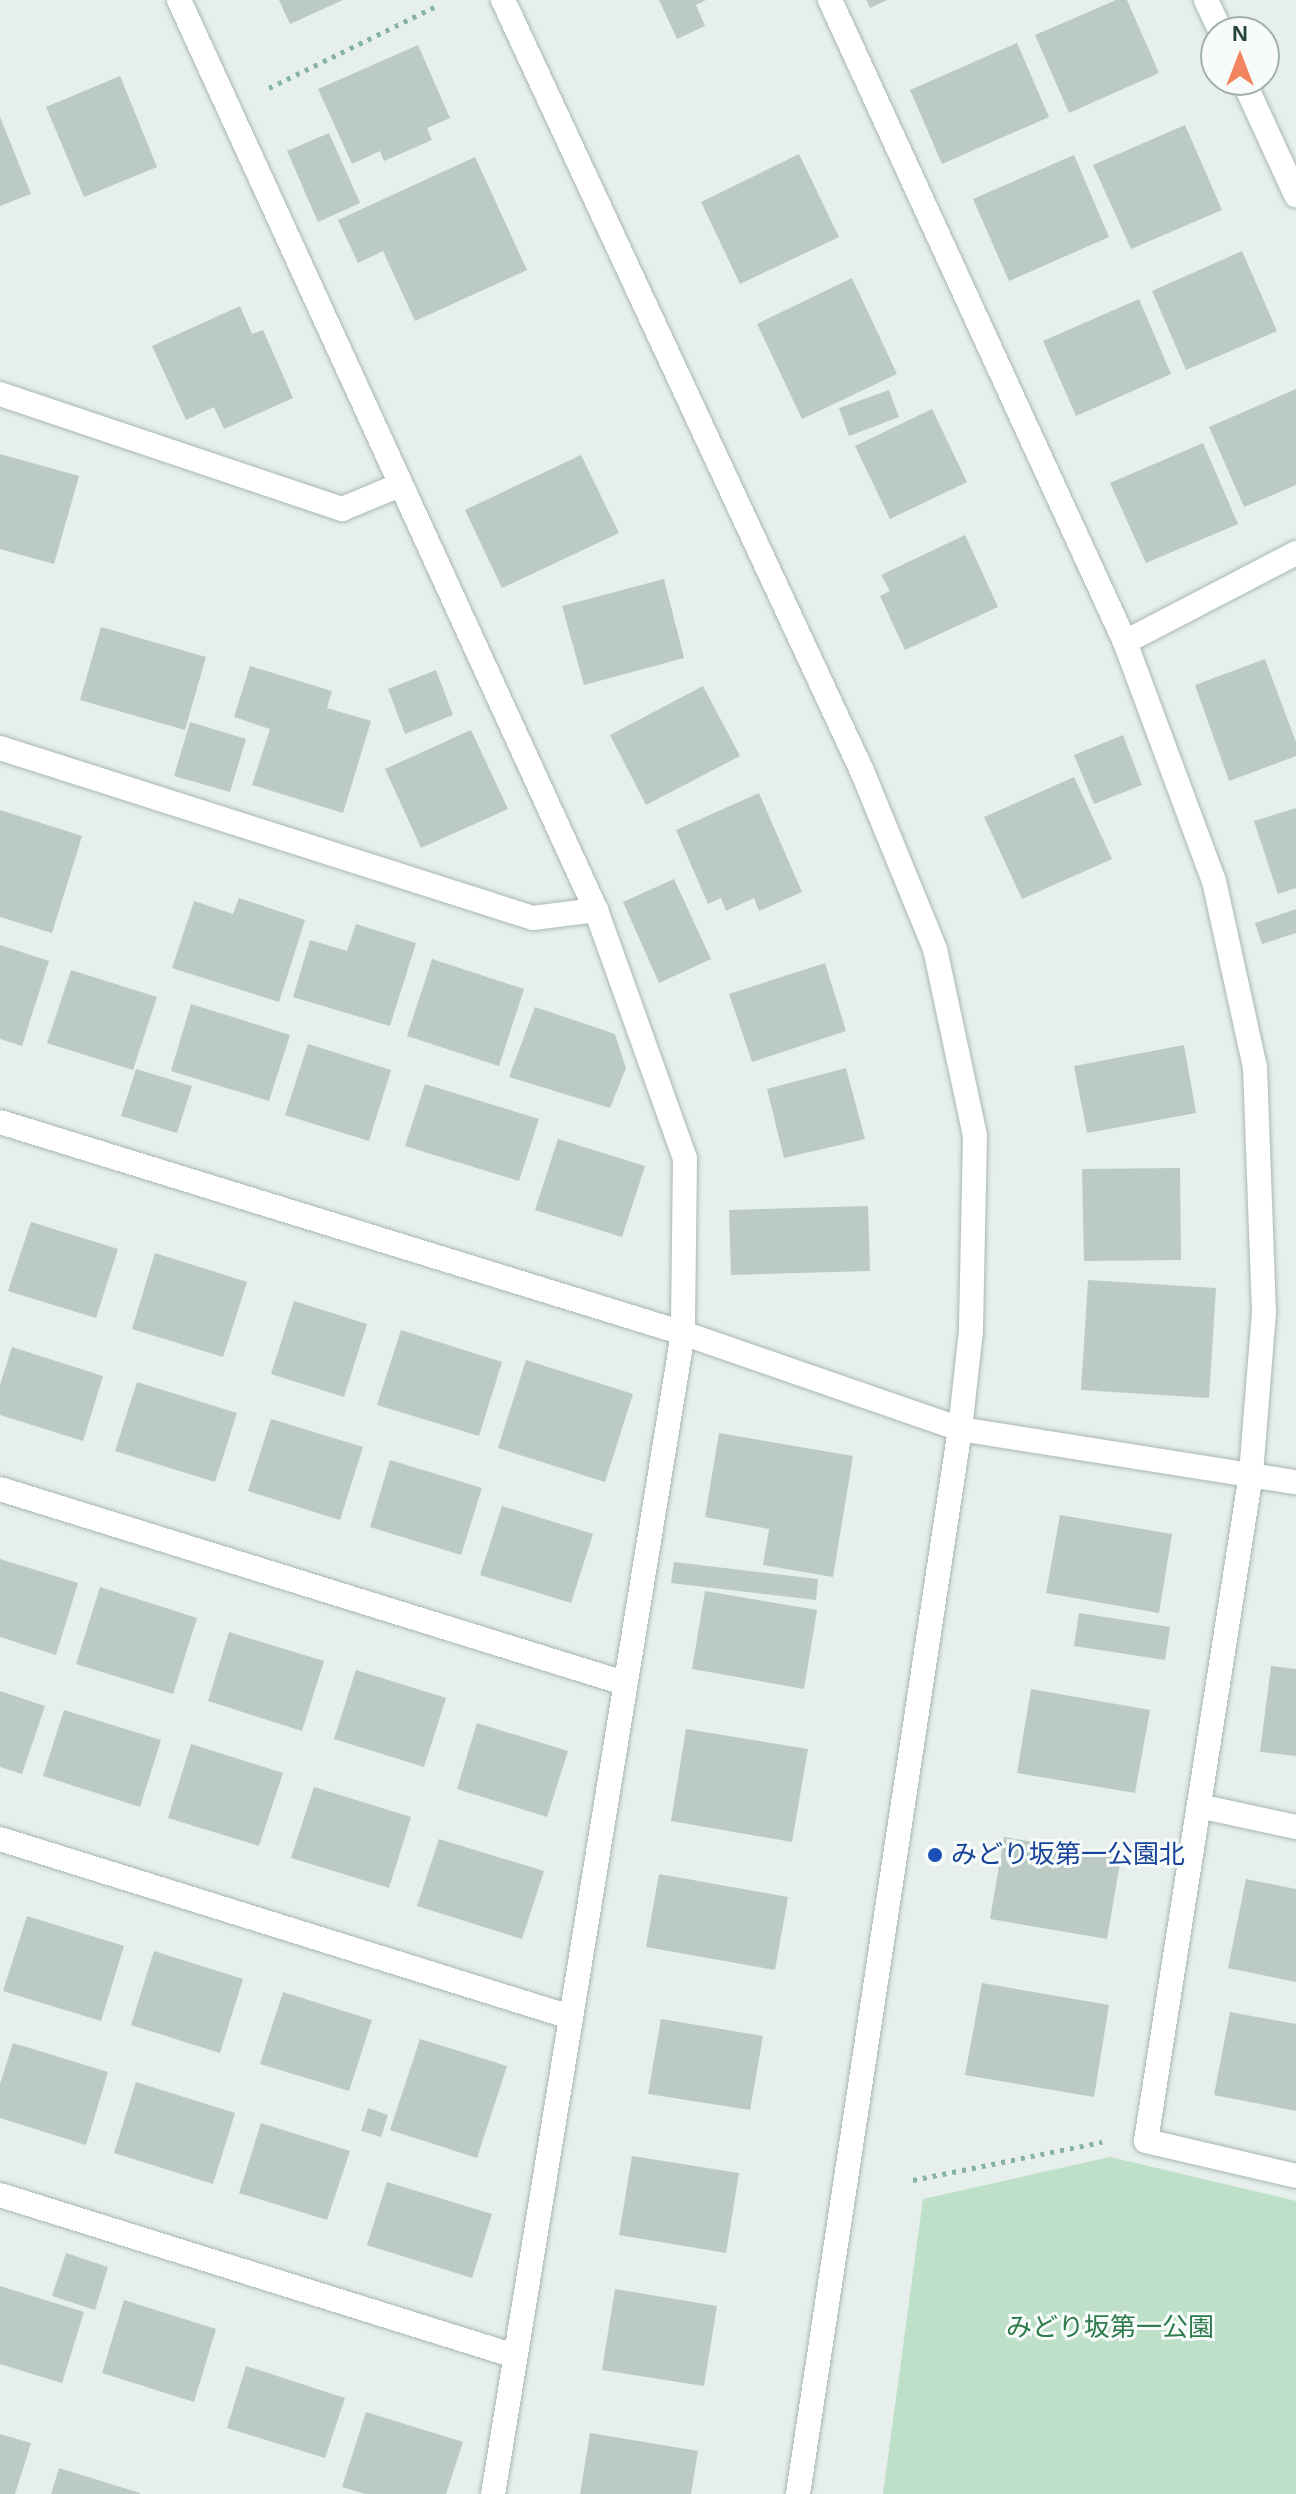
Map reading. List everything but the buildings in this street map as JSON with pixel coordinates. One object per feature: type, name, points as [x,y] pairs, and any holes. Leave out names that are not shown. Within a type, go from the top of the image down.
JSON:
[{"type":"street","points":[[179,0],[596,910],[685,1158],[683,1333],[493,2494]]},
{"type":"street","points":[[503,0],[862,771],[935,949],[975,1136],[971,1331],[960,1429],[798,2494]]},
{"type":"street","points":[[830,0],[1125,642],[1214,881],[1255,1067],[1264,1312],[1251,1474],[1146,2141],[1296,2176]]},
{"type":"street","points":[[1250,96],[1296,195]]},
{"type":"street","points":[[0,394],[342,509],[400,485]]},
{"type":"street","points":[[1125,642],[1296,553]]},
{"type":"street","points":[[0,748],[533,918],[596,910]]},
{"type":"street","points":[[0,1122],[683,1333],[960,1429],[1296,1482]]},
{"type":"street","points":[[0,1489],[624,1683]]},
{"type":"street","points":[[1199,1806],[1296,1827]]},
{"type":"street","points":[[0,1839],[570,2017]]},
{"type":"street","points":[[0,2195],[515,2356]]},
{"type":"path","points":[[228,108],[434,7]]},
{"type":"path","points":[[913,2180],[1113,2139],[1146,2141]]},
{"type":"green space","name":"みどり坂第一公園","points":[[1110,2157],[1296,2201],[1296,2494],[883,2494],[923,2199]]},
{"type":"place","name":"みどり坂第一公園北","points":[[935,1855]]}]
